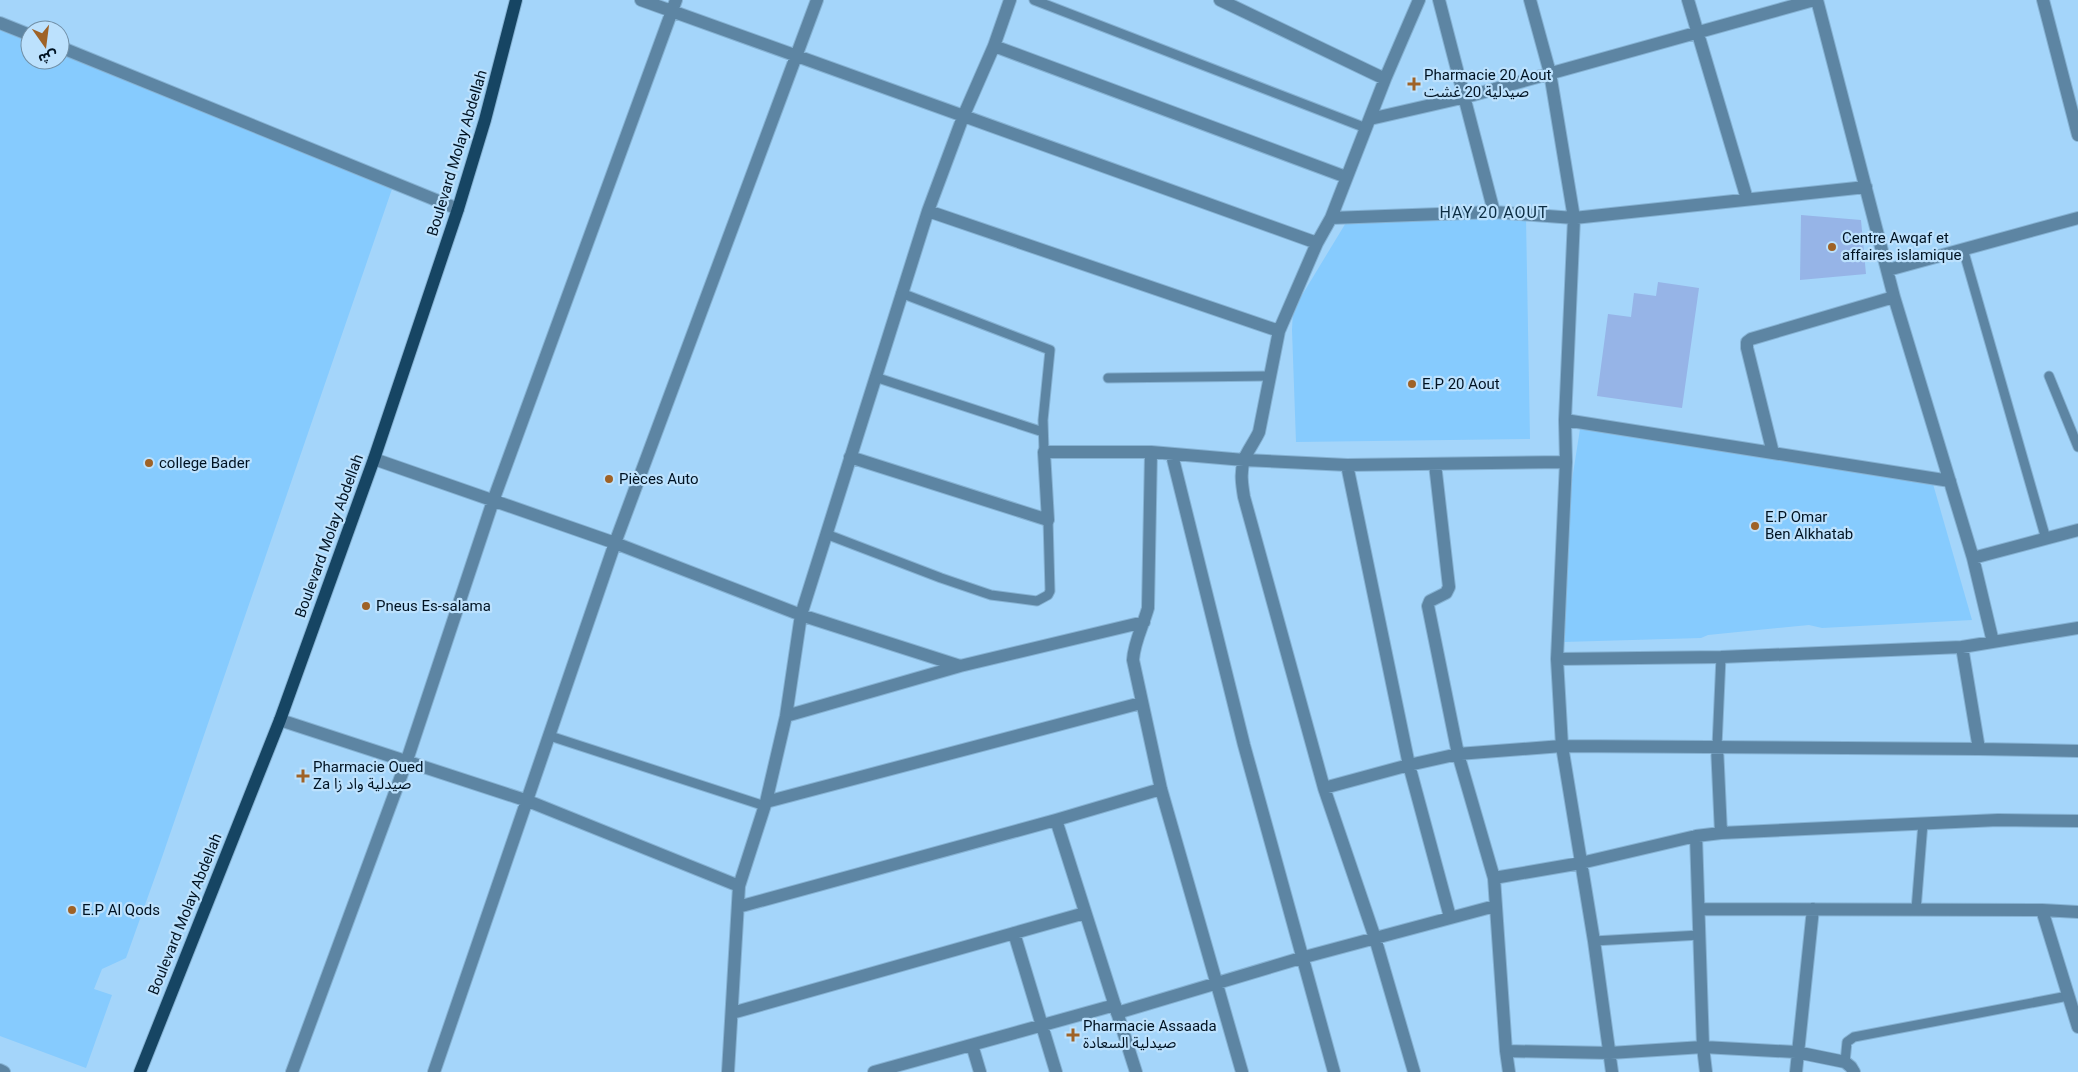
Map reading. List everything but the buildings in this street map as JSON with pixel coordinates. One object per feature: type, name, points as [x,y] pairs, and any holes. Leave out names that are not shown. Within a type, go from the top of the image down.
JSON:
[{"type":"main road","name":"Boulevard Molay Abdellah","points":[[140,1072],[280,720],[374,459],[458,208],[485,120],[516,0]]},
{"type":"street","points":[[641,0],[674,6],[796,56],[1317,243]]},
{"type":"street","points":[[434,1072],[615,544],[817,0]]},
{"type":"street","points":[[728,1072],[739,886],[766,804],[786,716],[801,616],[928,210],[963,117],[994,46],[1010,0]]},
{"type":"street","points":[[1220,0],[1385,79]]},
{"type":"street","points":[[1414,1072],[1375,938],[1324,788],[1244,496],[1242,479],[1244,460],[1254,445],[1259,432],[1279,331],[1317,243],[1331,218],[1385,79],[1419,0]]},
{"type":"street","points":[[1439,0],[1466,97],[1494,212]]},
{"type":"street","points":[[1530,0],[1550,73],[1574,218],[1557,659],[1562,746],[1594,941],[1612,1072]]},
{"type":"street","points":[[1688,0],[1747,199]]},
{"type":"street","points":[[1368,124],[1816,0],[1894,297],[1973,558],[1993,642]]},
{"type":"street","points":[[2043,0],[2078,136]]},
{"type":"street","points":[[292,1072],[407,760],[493,501],[674,6]]},
{"type":"street","points":[[0,22],[20,31]]},
{"type":"street","points":[[994,46],[1346,177]]},
{"type":"street","points":[[70,51],[458,208]]},
{"type":"street","points":[[1331,218],[1494,212],[1574,218],[1866,187]]},
{"type":"street","points":[[928,210],[1279,331]]},
{"type":"street","points":[[1888,270],[2078,218]]},
{"type":"street","points":[[1772,453],[1747,348],[1748,342],[1751,339],[1894,297]]},
{"type":"street","points":[[1566,420],[1950,481]]},
{"type":"street","points":[[850,457],[1048,520],[1044,452],[1151,452],[1244,460],[1346,465],[1566,462]]},
{"type":"street","points":[[1151,452],[1148,594],[1144,622],[1136,639],[1132,660],[1161,789],[1242,1072]]},
{"type":"street","points":[[1172,455],[1244,746],[1334,1072]]},
{"type":"street","points":[[374,459],[615,544],[801,616],[960,666]]},
{"type":"street","points":[[1435,464],[1449,587],[1446,593],[1430,601],[1428,606],[1458,754],[1494,878],[1509,1072]]},
{"type":"street","points":[[1346,465],[1409,764],[1450,917]]},
{"type":"street","points":[[1973,558],[2078,530]]},
{"type":"street","points":[[786,716],[960,666],[1144,622]]},
{"type":"street","points":[[1557,659],[1720,657],[1962,647],[2078,628]]},
{"type":"street","points":[[1962,647],[1979,748]]},
{"type":"street","points":[[766,804],[1141,703]]},
{"type":"street","points":[[280,720],[528,801],[739,886]]},
{"type":"street","points":[[1324,788],[1409,764],[1458,754],[1562,746],[1979,748],[2078,751]]},
{"type":"street","points":[[1717,746],[1721,833]]},
{"type":"street","points":[[738,907],[1056,820],[1161,789]]},
{"type":"street","points":[[1056,820],[1136,1072]]},
{"type":"street","points":[[1494,878],[1581,863],[1696,836],[1721,833],[1998,820],[2078,821]]},
{"type":"street","points":[[1696,836],[1703,1047],[1706,1072]]},
{"type":"street","points":[[874,1072],[894,1069],[972,1045],[1116,1009],[1495,906]]},
{"type":"street","points":[[1699,909],[2042,910],[2078,912]]},
{"type":"street","points":[[1796,1072],[1796,1052],[1813,909]]},
{"type":"street","points":[[2042,910],[2078,1027]]},
{"type":"street","points":[[732,1013],[1085,913]]},
{"type":"street","points":[[1014,933],[1056,1072]]},
{"type":"street","points":[[972,1045],[980,1072]]},
{"type":"street","points":[[1506,1051],[1610,1054],[1703,1047],[1796,1052],[1845,1062],[1854,1072]]},
{"type":"street","points":[[0,1070],[4,1072]]},
{"type":"lane","points":[[1034,0],[1368,124]]},
{"type":"lane","points":[[1963,250],[2046,539]]},
{"type":"lane","points":[[901,293],[1050,350],[1043,432],[1044,452]]},
{"type":"lane","points":[[1108,378],[1270,376]]},
{"type":"lane","points":[[2049,376],[2078,447]]},
{"type":"lane","points":[[875,377],[1043,432]]},
{"type":"lane","points":[[826,534],[983,592],[1037,601],[1048,595],[1050,591],[1048,520]]},
{"type":"lane","points":[[1717,746],[1720,657]]},
{"type":"lane","points":[[550,736],[766,804]]},
{"type":"lane","points":[[1916,910],[1923,823]]},
{"type":"lane","points":[[1594,941],[1700,934]]},
{"type":"lane","points":[[1845,1062],[1847,1042],[1854,1037],[2068,996]]},
{"type":"shaded area","name":"college Bader","points":[[0,24],[20,32],[20,70],[70,70],[70,53],[392,189],[126,958],[102,969],[94,989],[112,995],[86,1068],[0,1036]]},
{"type":"shaded area","name":"E.P 20 Aout","points":[[1526,218],[1530,439],[1296,442],[1293,310],[1347,221]]},
{"type":"shaded area","name":"E.P Omar Ben Alkhatab","points":[[1580,429],[1931,477],[1972,620],[1822,628],[1809,625],[1708,635],[1701,638],[1563,642],[1557,576]]},
{"type":"place","name":"Pharmacie 20 Aout صيدلية 20 غشت","points":[[1414,84]]},
{"type":"place","name":"Centre Awqaf et affaires islamique","points":[[1832,247]]},
{"type":"place","name":"E.P 20 Aout","points":[[1412,384]]},
{"type":"place","name":"college Bader","points":[[149,463]]},
{"type":"place","name":"Pièces Auto","points":[[609,479]]},
{"type":"place","name":"E.P Omar Ben Alkhatab","points":[[1755,526]]},
{"type":"place","name":"Pneus Es-salama","points":[[366,606]]},
{"type":"place","name":"Pharmacie Oued Za صيدلية واد زا","points":[[303,776]]},
{"type":"place","name":"E.P Al Qods","points":[[72,910]]},
{"type":"place","name":"Pharmacie Assaada صيدلية السعادة","points":[[1073,1035]]},
{"type":"district","name":"HAY 20 AOUT","points":[[1494,212]]}]
